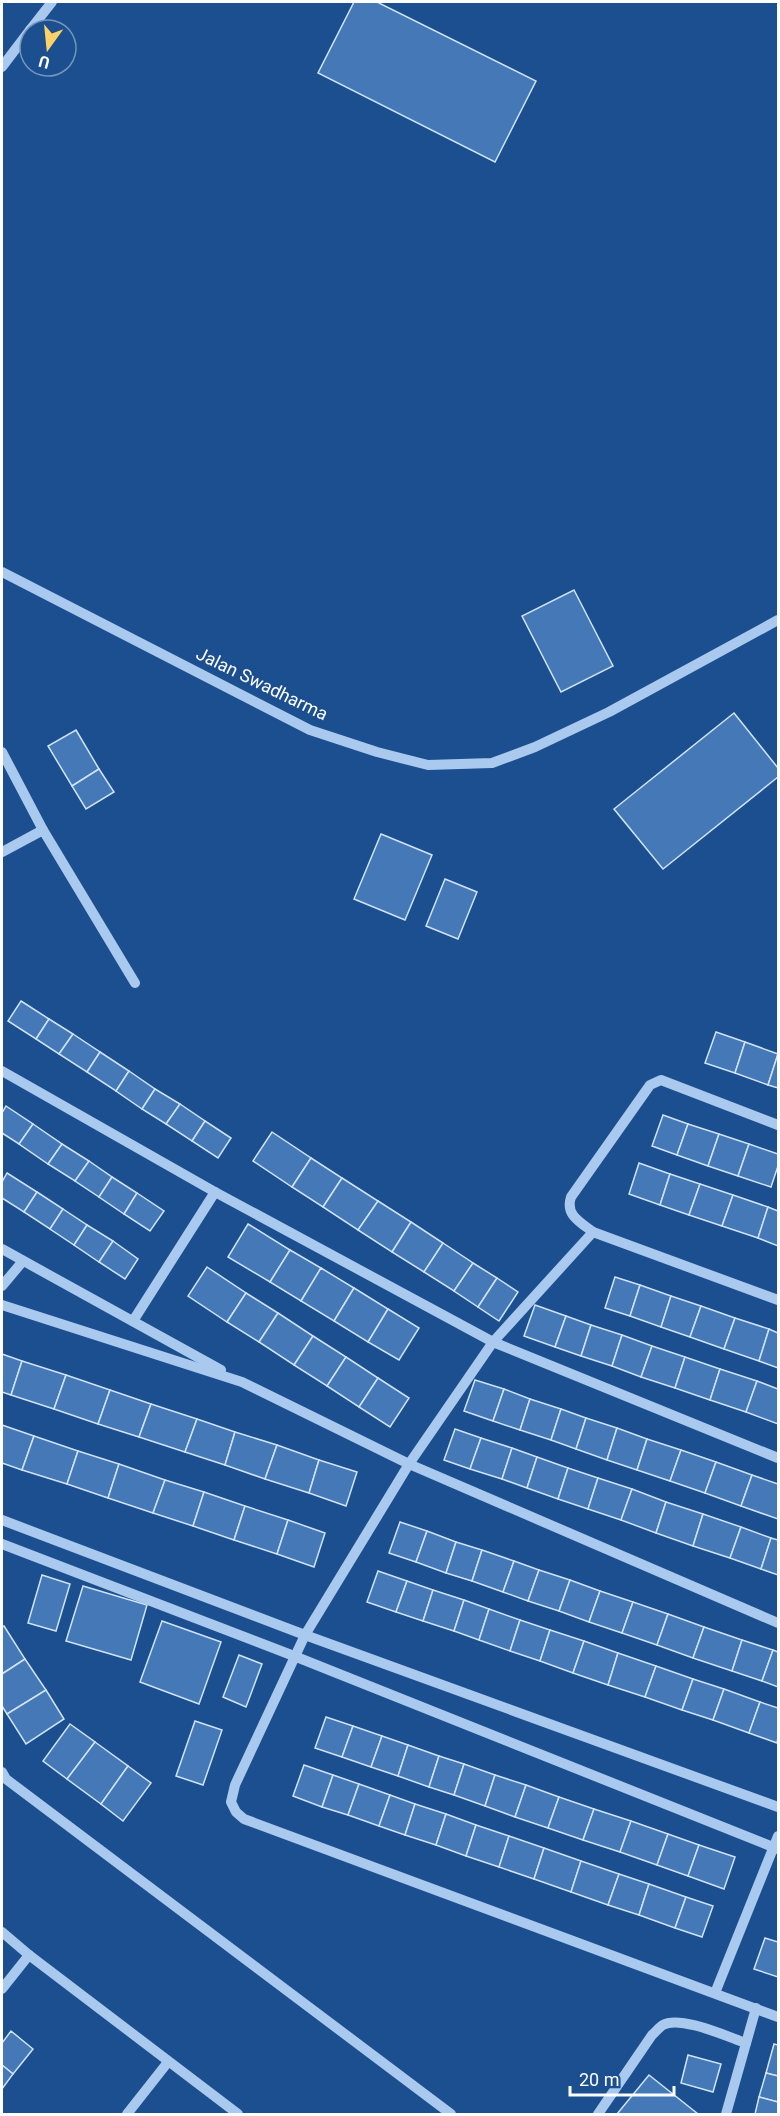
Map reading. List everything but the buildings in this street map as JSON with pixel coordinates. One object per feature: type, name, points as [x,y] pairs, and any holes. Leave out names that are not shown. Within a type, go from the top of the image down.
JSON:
[{"type":"street","points":[[39,18],[52,2]]},
{"type":"street","points":[[2,67],[18,46]]},
{"type":"street","name":"Jalan Swadharma","points":[[2,572],[310,730],[377,752],[428,765],[492,763],[535,747],[609,712],[778,620]]},
{"type":"street","points":[[2,752],[43,830],[135,983]]},
{"type":"street","points":[[2,852],[43,830]]},
{"type":"street","points":[[2,1071],[215,1192],[493,1342],[778,1458]]},
{"type":"street","points":[[778,1125],[662,1080],[652,1082],[570,1200],[571,1213],[593,1232],[778,1300]]},
{"type":"street","points":[[133,1321],[215,1192]]},
{"type":"street","points":[[593,1232],[493,1342],[409,1464],[305,1635],[235,1785],[231,1802],[236,1812],[244,1819],[778,2017]]},
{"type":"street","points":[[2,1249],[242,1382],[409,1464],[778,1623]]},
{"type":"street","points":[[2,1286],[23,1262]]},
{"type":"street","points":[[2,1305],[242,1382]]},
{"type":"street","points":[[2,1520],[305,1635],[778,1807]]},
{"type":"street","points":[[2,1544],[777,1844],[716,1993]]},
{"type":"street","points":[[3,1778],[451,2115]]},
{"type":"street","points":[[2,1932],[28,1955],[238,2115]]},
{"type":"street","points":[[2,1989],[28,1955]]},
{"type":"street","points":[[726,2115],[756,2008]]},
{"type":"street","points":[[598,2115],[652,2035],[663,2025],[674,2022],[691,2025],[746,2043]]},
{"type":"street","points":[[127,2115],[168,2062]]}]
